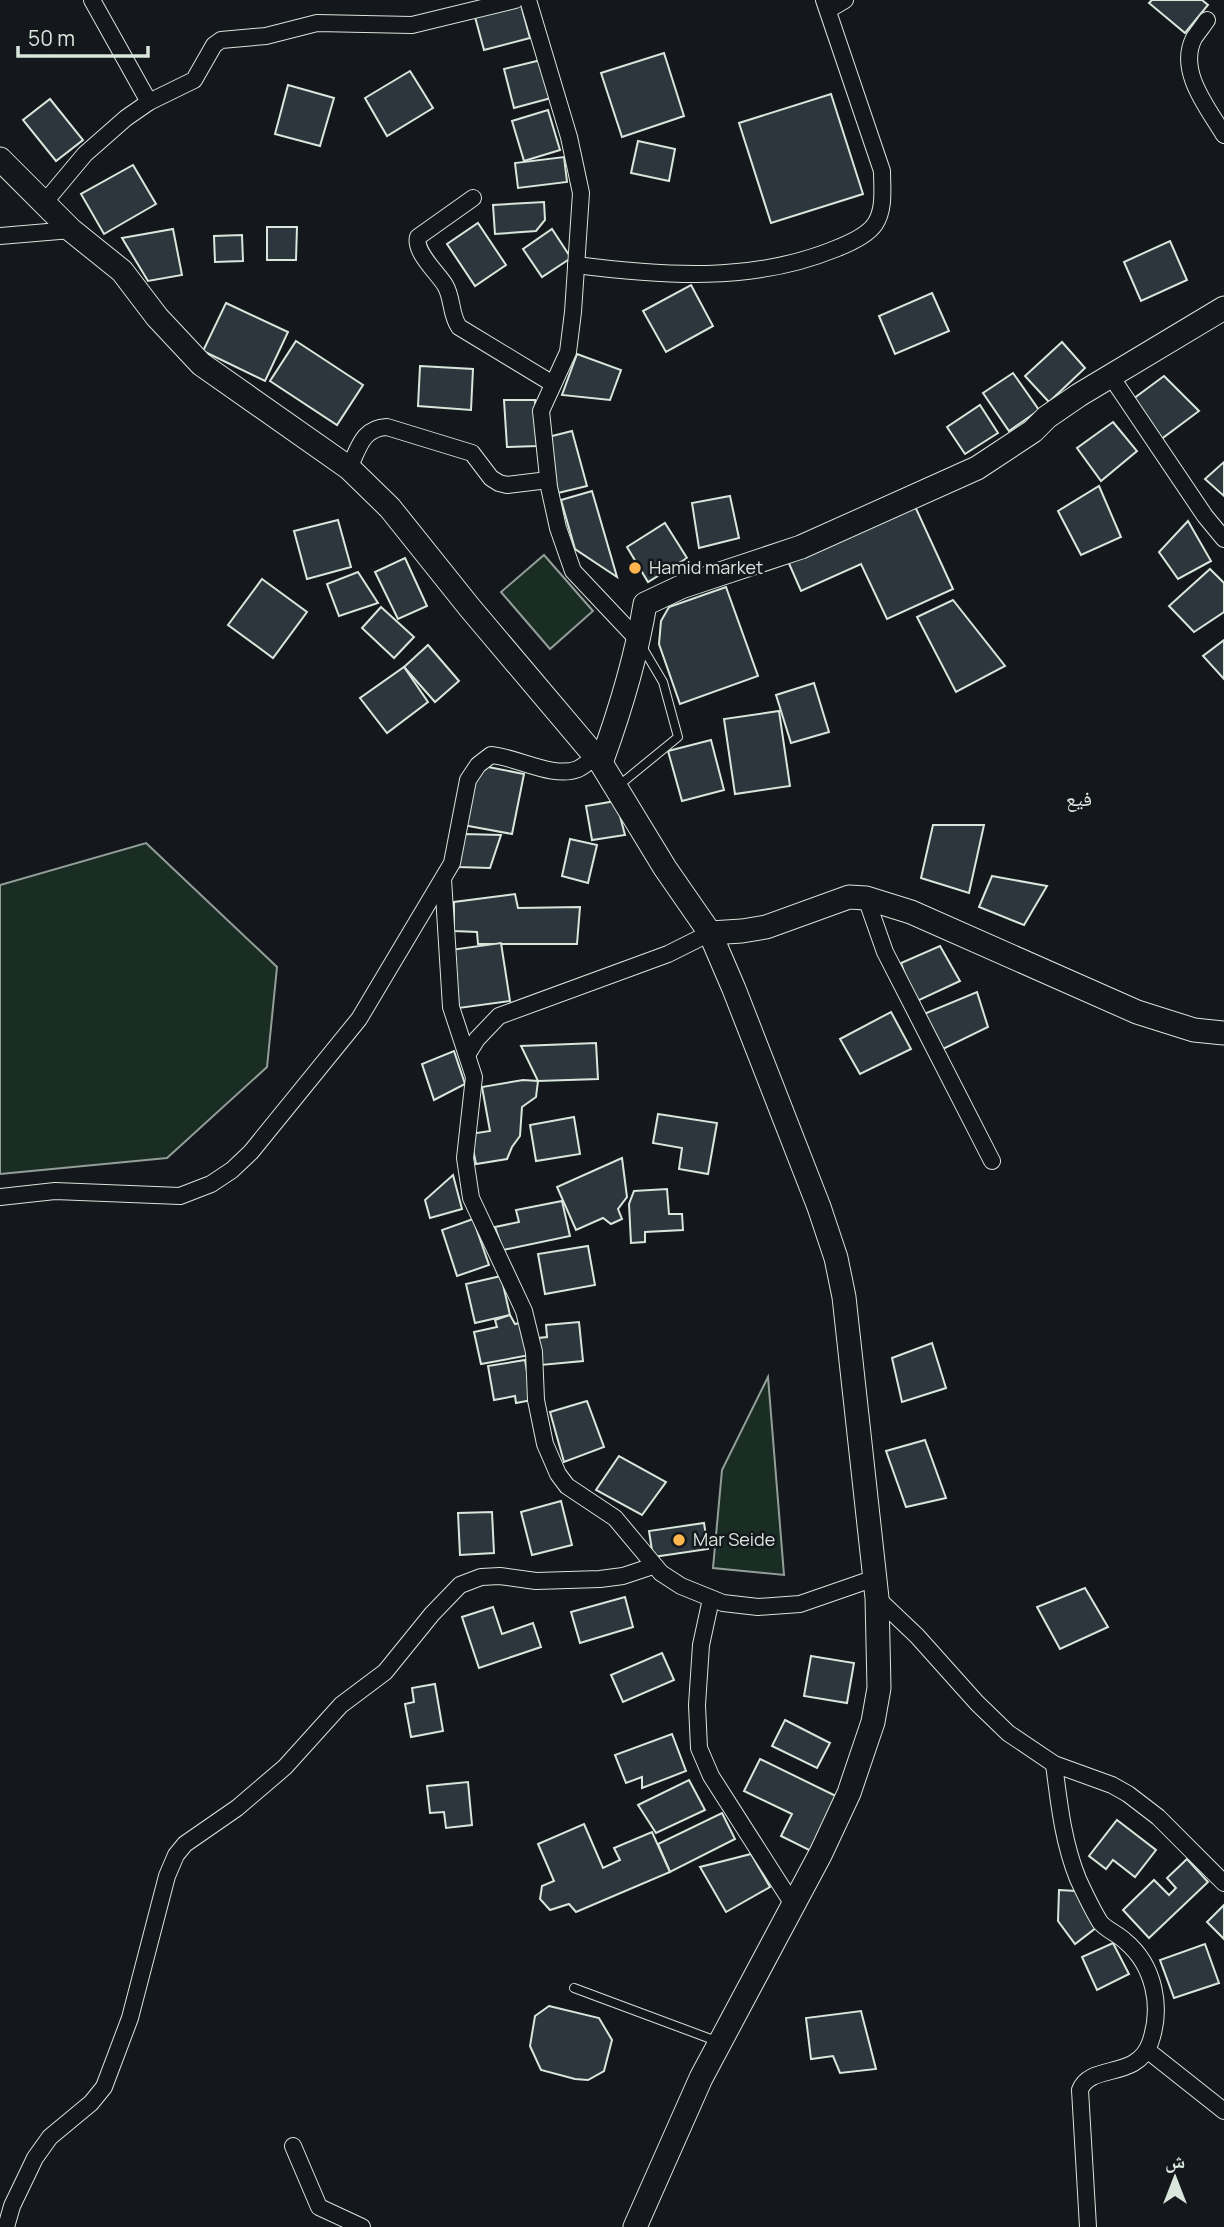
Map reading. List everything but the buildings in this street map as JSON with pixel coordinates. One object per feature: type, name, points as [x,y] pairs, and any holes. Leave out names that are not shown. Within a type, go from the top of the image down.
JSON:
[{"type":"main road","points":[[0,159],[71,230],[122,271],[164,326],[201,364],[349,468],[390,508],[598,760],[665,868],[710,933],[819,1207],[836,1258],[844,1297],[876,1588],[878,1688],[873,1721],[849,1793],[794,1906],[701,2078],[635,2227]]},
{"type":"main road","points":[[598,760],[630,676],[645,604],[681,587],[801,547],[977,468],[1034,431],[1047,417],[1110,375],[1224,307]]},
{"type":"main road","points":[[710,933],[766,927],[849,897],[866,898],[922,916],[1146,1015],[1194,1030],[1224,1033]]},
{"type":"street","points":[[92,0],[149,102]]},
{"type":"street","points":[[44,203],[85,154],[126,118],[149,102],[194,80],[214,45],[221,40],[267,36],[317,23],[412,25],[515,0]]},
{"type":"street","points":[[528,0],[569,137],[581,193],[568,352],[541,411],[548,480],[558,528],[573,571],[639,641]]},
{"type":"street","points":[[576,265],[675,274],[745,272],[823,254],[851,241],[875,224],[882,198],[882,171],[826,5],[845,0]]},
{"type":"street","points":[[1207,20],[1193,40],[1189,73],[1224,135]]},
{"type":"street","points":[[473,198],[418,236],[417,246],[447,288],[452,313],[459,327],[553,384]]},
{"type":"street","points":[[0,236],[71,230]]},
{"type":"street","points":[[1110,375],[1205,516],[1224,539]]},
{"type":"street","points":[[349,468],[368,432],[376,427],[387,427],[472,453],[480,460],[491,478],[499,483],[508,485],[548,480]]},
{"type":"street","points":[[0,1197],[55,1191],[180,1196],[204,1188],[232,1170],[251,1152],[359,1019],[452,863],[468,780],[484,760],[491,755],[507,757],[546,769],[568,772],[598,760]]},
{"type":"street","points":[[443,878],[451,1007],[474,1086],[465,1158],[471,1198],[524,1311],[534,1352],[536,1400],[545,1444],[558,1474],[567,1486],[615,1518],[653,1566],[681,1586],[710,1599],[758,1607],[800,1604],[876,1588],[977,1703],[1008,1733],[1054,1764],[1112,1785],[1128,1794],[1158,1817],[1224,1883]]},
{"type":"street","points":[[866,898],[885,952],[992,1161]]},
{"type":"street","points":[[467,1055],[477,1038],[499,1016],[668,954],[710,933]]},
{"type":"street","points":[[6,2227],[15,2197],[35,2158],[50,2137],[91,2103],[104,2087],[130,2018],[167,1876],[176,1855],[185,1844],[237,1808],[276,1776],[341,1705],[385,1672],[432,1614],[460,1585],[491,1576],[536,1581],[600,1579],[623,1576],[653,1566]]},
{"type":"street","points":[[710,1599],[701,1645],[697,1705],[699,1748],[711,1776],[794,1906]]},
{"type":"street","points":[[1054,1764],[1062,1828],[1079,1879],[1101,1924],[1127,1942],[1150,1970],[1154,1984],[1154,2028],[1147,2050],[1130,2066],[1090,2077],[1083,2082],[1080,2090],[1088,2227]]},
{"type":"street","points":[[1147,2050],[1224,2111]]},
{"type":"street","points":[[293,2146],[319,2207],[362,2227]]},
{"type":"lane","points":[[617,787],[678,737],[663,682],[639,641]]},
{"type":"lane","points":[[574,1987],[720,2042]]},
{"type":"green space","points":[[544,555],[593,611],[550,649],[501,592]]},
{"type":"green space","points":[[146,843],[277,967],[267,1067],[167,1158],[0,1174],[0,885]]},
{"type":"green space","points":[[768,1377],[784,1575],[713,1568],[722,1470]]},
{"type":"place","name":"Hamid market","points":[[635,568]]},
{"type":"place","name":"Mar Seide","points":[[679,1540]]},
{"type":"district","name":"فيع","points":[[1079,799]]}]
